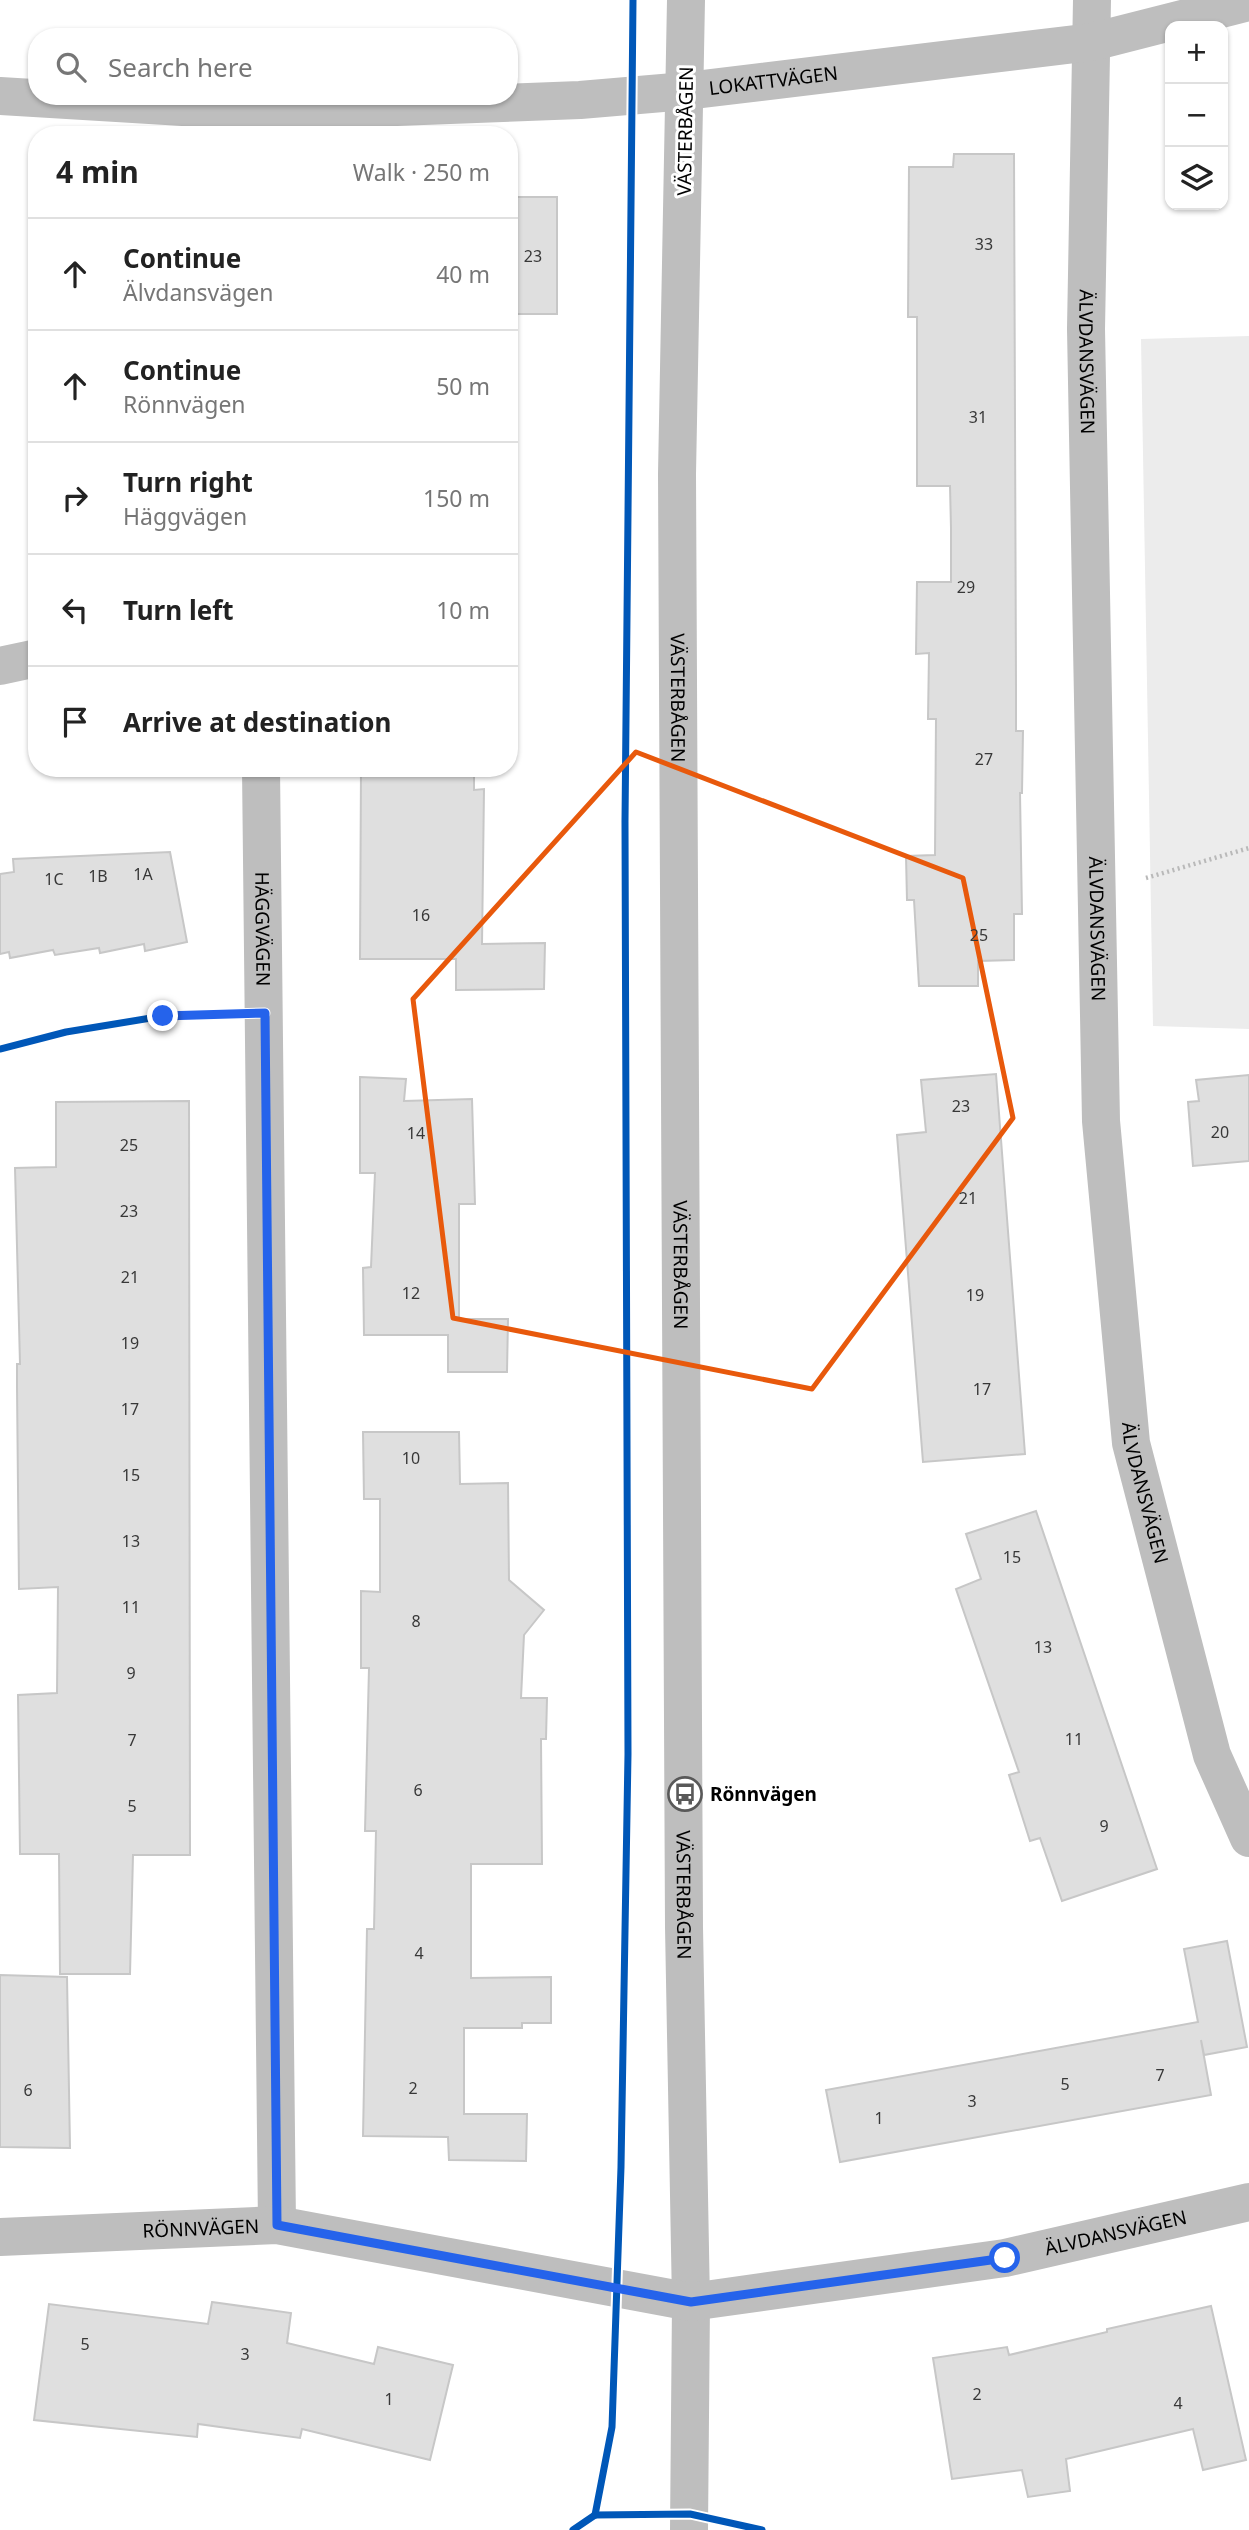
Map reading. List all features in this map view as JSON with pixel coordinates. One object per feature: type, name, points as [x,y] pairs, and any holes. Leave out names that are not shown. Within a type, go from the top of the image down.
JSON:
[{"type":"street","name":"VÄSTERBÅGEN","points":[[687,0],[677,474],[684,1927],[691,2302],[689,2530]]},
{"type":"street","name":"ÄLVDANSVÄGEN","points":[[1092,0],[1086,329],[1101,1121],[1131,1443],[1213,1755],[1249,1838]]},
{"type":"street","name":"LOKATTVÄGEN","points":[[518,105],[686,91],[1092,43],[1249,2]]},
{"type":"street","name":"LOKATTVÄGEN","points":[[0,96],[28,99]]},
{"type":"street","name":"LOKATTVÄGEN","points":[[88,105],[264,123],[511,105]]},
{"type":"street","points":[[0,666],[28,660]]},
{"type":"street","name":"HÄGGVÄGEN","points":[[261,777],[277,2225]]},
{"type":"street","name":"ÄLVDANSVÄGEN","points":[[691,2302],[1005,2258],[1249,2202]]},
{"type":"street","name":"RÖNNVÄGEN","points":[[0,2237],[277,2225],[691,2302]]},
{"type":"path","points":[[1096,893],[1249,848]]},
{"type":"highlighted area","points":[[636,752],[963,878],[1013,1118],[812,1389],[453,1318],[413,999]]},
{"type":"shaded area","points":[[1249,336],[1249,1029],[1153,1026],[1141,339]]},
{"type":"building","points":[[954,154],[1014,154],[1016,731],[1023,731],[1020,793],[1022,914],[1014,914],[1014,960],[978,961],[978,986],[919,986],[914,900],[907,900],[906,856],[935,855],[936,719],[928,719],[929,653],[916,654],[917,582],[951,582],[951,528],[950,486],[917,486],[917,317],[908,317],[909,167],[953,167]]},
{"type":"building","points":[[518,197],[557,197],[557,314],[518,314]]},
{"type":"building","points":[[361,777],[474,777],[474,790],[484,789],[482,944],[545,943],[544,989],[456,990],[456,959],[360,959]]},
{"type":"building","points":[[170,852],[187,942],[145,951],[144,944],[100,953],[99,948],[55,955],[53,950],[10,958],[9,952],[0,954],[0,874],[14,872],[13,859]]},
{"type":"building","points":[[996,1074],[1025,1454],[923,1462],[897,1135],[926,1132],[921,1080]]},
{"type":"building","points":[[1249,1075],[1249,1161],[1193,1166],[1188,1102],[1199,1101],[1196,1080]]},
{"type":"building","points":[[360,1077],[406,1079],[404,1101],[472,1099],[475,1204],[459,1204],[459,1319],[508,1319],[507,1372],[448,1372],[448,1335],[364,1335],[363,1268],[371,1267],[375,1173],[360,1173]]},
{"type":"building","points":[[189,1101],[190,1855],[133,1855],[130,1974],[60,1974],[59,1854],[20,1854],[18,1695],[57,1693],[58,1587],[19,1589],[17,1364],[20,1364],[15,1168],[56,1167],[56,1102]]},
{"type":"building","points":[[363,1432],[459,1432],[460,1484],[508,1483],[509,1580],[544,1610],[524,1635],[521,1698],[547,1698],[546,1739],[541,1739],[542,1864],[471,1864],[471,1978],[551,1977],[551,2023],[522,2023],[522,2028],[464,2028],[464,2114],[527,2114],[526,2161],[449,2160],[448,2137],[363,2136],[367,1929],[374,1929],[376,1831],[365,1831],[369,1668],[361,1668],[361,1591],[380,1592],[380,1499],[364,1499]]},
{"type":"building","points":[[1036,1511],[1157,1869],[1062,1901],[1040,1838],[1030,1841],[1009,1775],[1019,1772],[956,1589],[981,1579],[966,1534]]},
{"type":"building","points":[[1227,1941],[1247,2047],[1204,2055],[1201,2040],[1211,2095],[840,2162],[826,2090],[1198,2022],[1184,1949]]},
{"type":"building","points":[[0,1975],[67,1977],[70,2148],[0,2147]]},
{"type":"building","points":[[212,2302],[291,2313],[287,2343],[374,2364],[378,2347],[453,2365],[430,2460],[302,2429],[300,2438],[198,2424],[197,2437],[34,2420],[49,2304],[208,2324]]},
{"type":"building","points":[[1211,2306],[1246,2460],[1203,2470],[1193,2429],[1066,2459],[1070,2491],[1028,2497],[1022,2470],[952,2479],[933,2358],[1007,2347],[1009,2355],[1107,2332],[1107,2329]]},
{"type":"cycle path","points":[[595,2515],[612,2427],[621,2167],[628,1754],[625,822],[633,0]]},
{"type":"cycle path","points":[[0,1049],[66,1032],[163,1016],[265,1013]]},
{"type":"cycle path","points":[[573,2530],[595,2515],[690,2514],[762,2530]]},
{"type":"place","name":"Rönnvägen","points":[[685,1794]]},
{"type":"route","points":[[163,1016],[265,1013],[277,2225],[691,2302],[1005,2258]]}]
